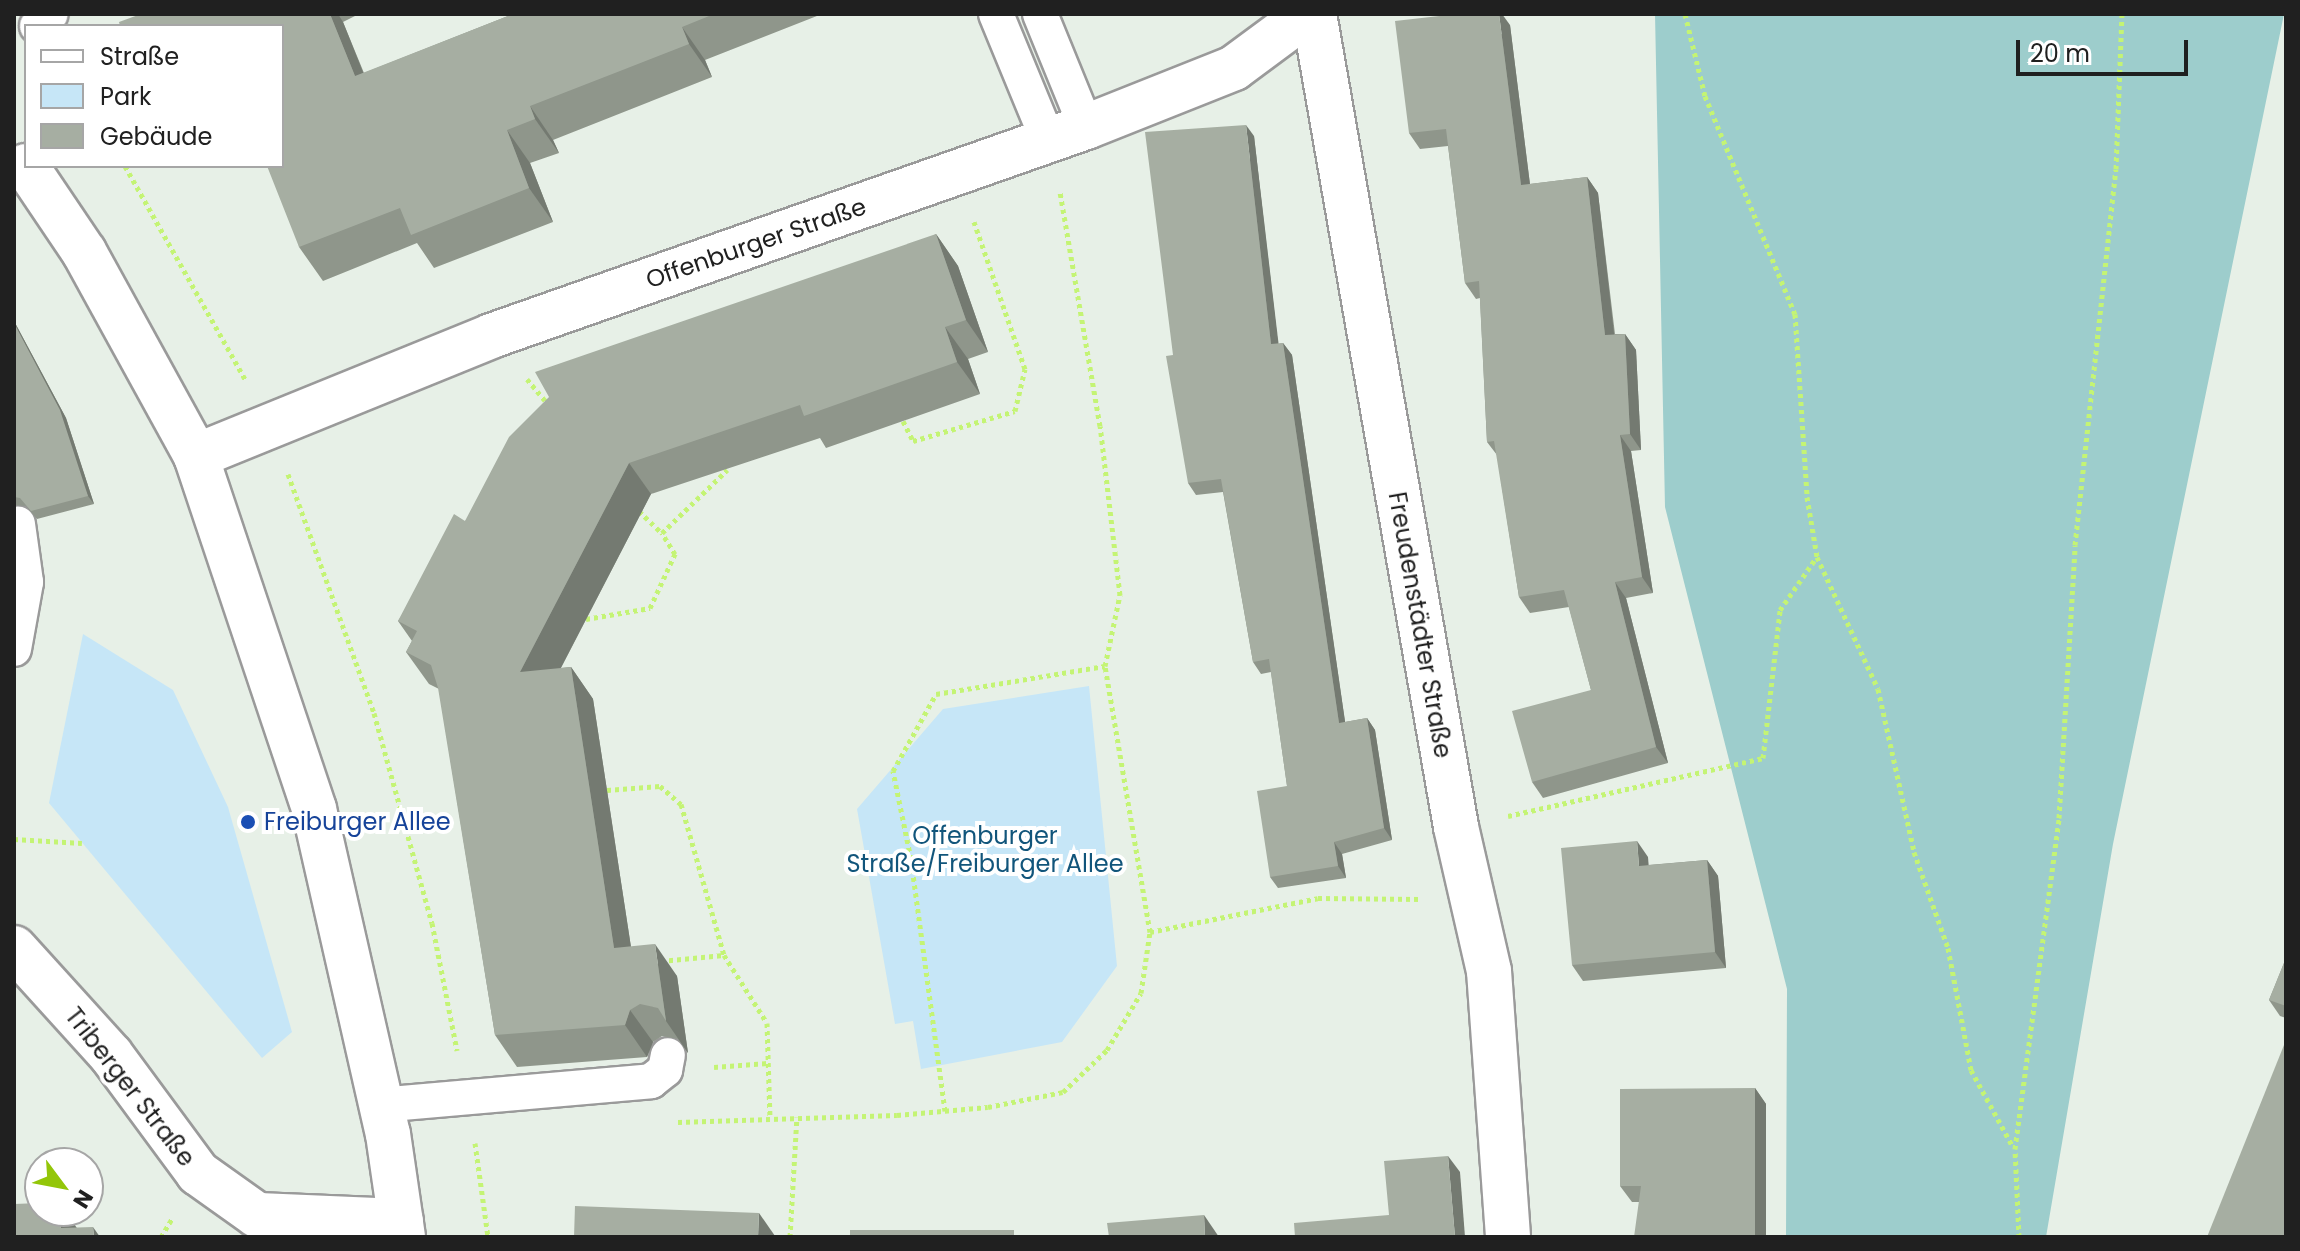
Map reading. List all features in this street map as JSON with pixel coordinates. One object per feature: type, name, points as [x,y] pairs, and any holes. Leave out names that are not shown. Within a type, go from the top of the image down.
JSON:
[{"type":"street","name":"Offenburger Straße","points":[[196,456],[491,336],[1067,133],[1234,68],[1307,14]]},
{"type":"street","name":"Freudenstädter Straße","points":[[1314,14],[1456,827],[1470,899],[1489,971],[1508,1237]]},
{"type":"street","points":[[27,168],[84,252],[196,456],[314,809],[379,1105],[402,1229]]},
{"type":"street","name":"Triberger Straße","points":[[14,948],[111,1055],[198,1173],[257,1215],[402,1229]]},
{"type":"lane","points":[[996,14],[1067,133]]},
{"type":"lane","points":[[1040,14],[1067,133]]},
{"type":"lane","points":[[14,649],[26,582],[18,524]]},
{"type":"lane","points":[[379,1105],[651,1081],[665,1070],[668,1055]]},
{"type":"path","points":[[1685,14],[1705,96],[1795,314],[1807,497],[1817,557],[1878,689],[1914,852],[1948,948],[1971,1070],[2015,1149]]},
{"type":"path","points":[[2019,1237],[2015,1149],[2059,818],[2075,545],[2116,169],[2122,14]]},
{"type":"path","points":[[668,1123],[945,1111],[1063,1092],[1107,1050],[1141,993],[1150,932],[1105,666],[1120,595],[1067,133]]},
{"type":"path","points":[[126,168],[271,428],[374,713],[432,923],[466,1097],[488,1237]]},
{"type":"path","points":[[903,421],[913,441],[1015,411],[1025,369],[957,172]]},
{"type":"path","points":[[539,395],[555,412]]},
{"type":"path","points":[[662,533],[727,470]]},
{"type":"path","points":[[586,619],[650,608],[675,554],[662,533],[630,501]]},
{"type":"path","points":[[1456,827],[1763,758],[1780,610],[1817,557]]},
{"type":"path","points":[[945,1111],[911,859],[893,771],[936,694],[1105,666]]},
{"type":"path","points":[[607,790],[660,786],[681,804],[724,955],[767,1023],[770,1118]]},
{"type":"path","points":[[14,839],[82,843]]},
{"type":"path","points":[[1150,932],[1318,898],[1470,899]]},
{"type":"path","points":[[649,963],[724,955]]},
{"type":"path","points":[[790,1237],[797,1117]]},
{"type":"shaded area","points":[[1655,14],[2284,14],[2113,844],[2046,1237],[1786,1237],[1787,989],[1665,507]]},
{"type":"green space","points":[[83,634],[173,690],[228,807],[292,1032],[262,1058],[49,803]]},
{"type":"green space","name":"Offenburger Straße/Freiburger Allee","points":[[1089,686],[1117,966],[1062,1042],[921,1069],[913,1021],[895,1024],[857,809],[943,709]]},
{"type":"building","points":[[141,14],[330,14],[355,76],[513,14],[714,14],[682,27],[689,44],[530,106],[535,119],[507,130],[529,188],[411,235],[400,208],[299,247],[268,168],[284,168],[284,24],[119,22]]},
{"type":"building","points":[[1457,14],[1499,14],[1521,185],[1587,177],[1605,335],[1625,334],[1630,434],[1620,435],[1642,577],[1615,582],[1656,747],[1532,782],[1512,711],[1591,690],[1564,590],[1519,597],[1494,441],[1487,442],[1479,281],[1465,283],[1446,129],[1409,133],[1395,21]]},
{"type":"building","points":[[1246,125],[1271,344],[1283,343],[1339,723],[1367,718],[1384,828],[1334,842],[1338,866],[1270,877],[1257,791],[1287,786],[1269,659],[1253,662],[1221,479],[1188,483],[1166,356],[1173,355],[1145,132]]},
{"type":"building","points":[[936,234],[966,320],[945,327],[957,362],[804,416],[800,405],[629,463],[520,672],[571,667],[614,948],[655,944],[666,1021],[658,1008],[640,1004],[630,1010],[625,1025],[495,1035],[438,688],[431,665],[406,652],[417,631],[398,621],[454,514],[465,521],[509,437],[549,397],[535,372]]},
{"type":"building","points":[[14,323],[60,410],[88,496],[31,511],[20,498],[14,497]]},
{"type":"building","points":[[1637,841],[1639,866],[1707,860],[1715,952],[1572,965],[1561,848]]},
{"type":"building","points":[[2286,958],[2286,1006],[2269,1000]]},
{"type":"building","points":[[2286,1040],[2286,1237],[2207,1237]]},
{"type":"building","points":[[1755,1088],[1755,1237],[1634,1237],[1641,1186],[1620,1186],[1620,1089]]},
{"type":"building","points":[[1448,1156],[1455,1237],[1295,1237],[1294,1223],[1389,1215],[1384,1161]]},
{"type":"building","points":[[14,1204],[24,1204],[24,1227],[93,1227],[94,1237],[14,1237]]},
{"type":"building","points":[[575,1206],[759,1213],[758,1237],[574,1237]]},
{"type":"building","points":[[1204,1215],[1205,1237],[1109,1237],[1107,1223]]},
{"type":"building","points":[[850,1230],[1014,1230],[1014,1237],[850,1237]]},
{"type":"place","name":"Freiburger Allee","points":[[248,822]]}]
